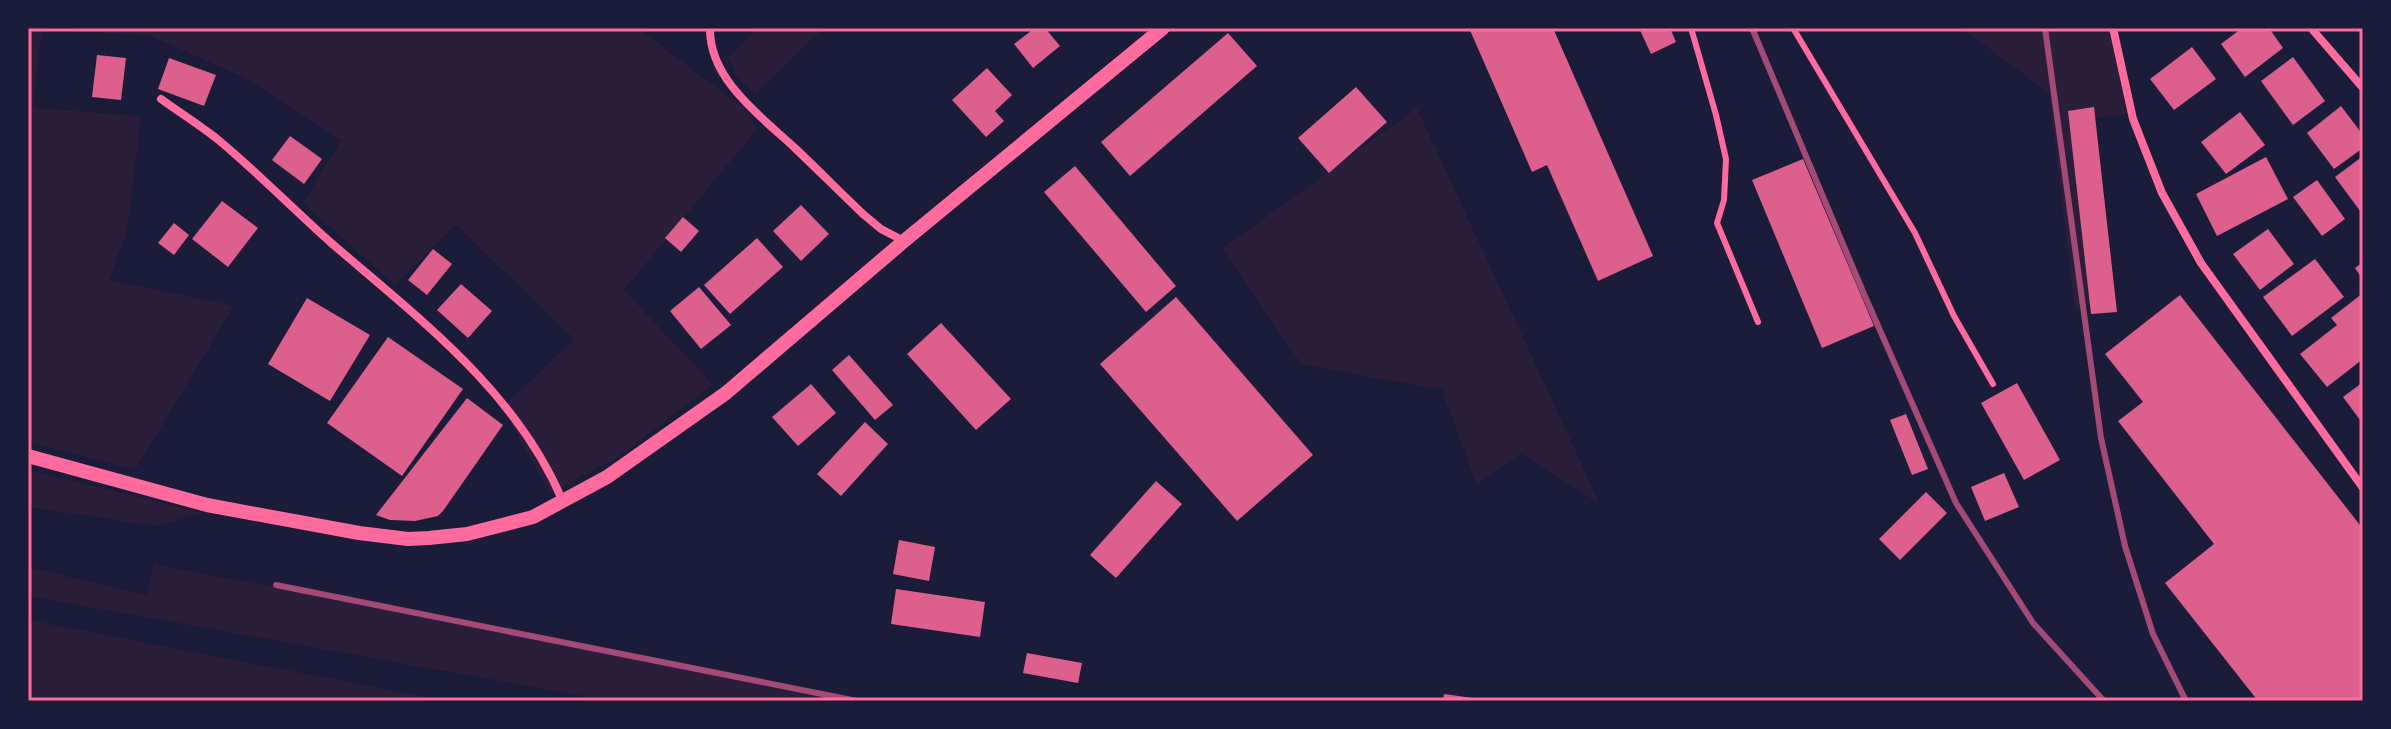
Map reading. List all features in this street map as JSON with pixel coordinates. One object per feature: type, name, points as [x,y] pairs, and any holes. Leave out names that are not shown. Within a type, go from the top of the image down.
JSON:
[{"type":"street","points":[[710,28],[709,43],[722,70],[742,99],[863,214],[881,229],[904,241]]},
{"type":"street","points":[[28,456],[207,505],[359,533],[408,539],[467,534],[507,525],[563,502],[607,477],[726,393],[904,241],[1163,28]]},
{"type":"street","points":[[2113,28],[2133,119],[2162,193],[2210,276],[2363,488]]},
{"type":"street","points":[[2311,28],[2363,88]]},
{"type":"street","points":[[161,99],[217,139],[458,353],[496,393],[525,430],[550,470],[563,502]]},
{"type":"lane","points":[[1691,28],[1726,159],[1724,200],[1717,223],[1758,322]]},
{"type":"lane","points":[[1793,28],[1915,233],[1954,316],[1993,384]]},
{"type":"shaded area","points":[[28,28],[638,28],[742,107],[758,128],[624,290],[713,385],[616,458],[550,493],[502,408],[574,339],[456,225],[395,285],[303,203],[341,140],[245,78],[149,35],[42,30],[33,108],[141,116],[127,232],[109,280],[234,306],[135,470],[28,442]]},
{"type":"shaded area","points":[[758,28],[824,28],[755,94],[735,73],[728,57]]},
{"type":"shaded area","points":[[1961,28],[2109,28],[2127,114],[2076,121],[2096,302],[2075,311],[2049,93]]},
{"type":"shaded area","points":[[1417,108],[1600,504],[1522,454],[1476,484],[1442,390],[1301,364],[1222,249]]},
{"type":"shaded area","points":[[28,470],[202,513],[156,526],[28,507]]},
{"type":"shaded area","points":[[154,564],[863,701],[611,701],[28,596],[28,567],[146,595]]},
{"type":"shaded area","points":[[28,620],[446,701],[28,701]]},
{"type":"building","points":[[1035,28],[1045,28],[1060,46],[1033,68],[1014,44]]},
{"type":"building","points":[[1469,28],[1553,28],[1653,256],[1598,281],[1547,165],[1532,172]]},
{"type":"building","points":[[1639,28],[1670,28],[1676,42],[1651,54]]},
{"type":"building","points":[[2242,28],[2269,28],[2283,48],[2245,77],[2221,44]]},
{"type":"building","points":[[1228,33],[1257,66],[1130,176],[1101,142]]},
{"type":"building","points":[[2192,47],[2216,79],[2174,110],[2150,79]]},
{"type":"building","points":[[97,55],[126,58],[121,100],[92,97]]},
{"type":"building","points":[[2293,57],[2325,101],[2293,125],[2261,81]]},
{"type":"building","points":[[169,58],[216,75],[204,106],[158,89]]},
{"type":"building","points":[[987,68],[1012,95],[995,111],[1004,121],[986,137],[952,100]]},
{"type":"building","points":[[1356,87],[1387,122],[1329,173],[1298,138]]},
{"type":"building","points":[[2341,106],[2363,135],[2363,148],[2334,169],[2307,133]]},
{"type":"building","points":[[2094,107],[2117,312],[2091,314],[2068,111]]},
{"type":"building","points":[[2240,112],[2265,145],[2226,174],[2201,142]]},
{"type":"building","points":[[290,136],[322,159],[304,184],[272,160]]},
{"type":"building","points":[[2363,156],[2363,215],[2335,177]]},
{"type":"building","points":[[2266,157],[2288,199],[2217,236],[2196,194]]},
{"type":"building","points":[[1803,159],[1874,326],[1822,348],[1752,180]]},
{"type":"building","points":[[1075,166],[1176,286],[1146,312],[1044,192]]},
{"type":"building","points":[[2317,180],[2345,219],[2322,236],[2293,197]]},
{"type":"building","points":[[222,201],[258,228],[228,267],[192,239]]},
{"type":"building","points":[[801,205],[829,234],[801,261],[773,231]]},
{"type":"building","points":[[683,217],[699,231],[681,252],[665,238]]},
{"type":"building","points":[[174,223],[189,235],[174,255],[158,243]]},
{"type":"building","points":[[2268,229],[2294,264],[2260,290],[2233,254]]},
{"type":"building","points":[[757,238],[783,267],[730,314],[704,285]]},
{"type":"building","points":[[433,249],[452,264],[427,295],[408,280]]},
{"type":"building","points":[[2315,259],[2344,297],[2292,336],[2263,297]]},
{"type":"building","points":[[2363,262],[2363,280],[2355,268]]},
{"type":"building","points":[[461,284],[492,311],[468,338],[437,310]]},
{"type":"building","points":[[699,287],[731,325],[701,349],[670,311]]},
{"type":"building","points":[[2363,293],[2363,359],[2327,387],[2300,354],[2337,325],[2331,318]]},
{"type":"building","points":[[2180,295],[2363,529],[2363,701],[2258,701],[2165,583],[2214,544],[2118,421],[2143,402],[2105,354]]},
{"type":"building","points":[[1176,297],[1313,455],[1237,521],[1100,364]]},
{"type":"building","points":[[307,298],[370,335],[330,401],[268,364]]},
{"type":"building","points":[[941,323],[1011,399],[976,430],[907,354]]},
{"type":"building","points":[[388,337],[463,389],[402,476],[327,423]]},
{"type":"building","points":[[849,355],[893,405],[875,420],[832,370]]},
{"type":"building","points":[[2363,382],[2363,424],[2343,397]]},
{"type":"building","points":[[2017,383],[2060,460],[2024,480],[1981,403]]},
{"type":"building","points":[[811,384],[836,413],[798,446],[772,417]]},
{"type":"building","points":[[467,398],[503,425],[443,511],[438,516],[415,521],[390,520],[376,515]]},
{"type":"building","points":[[1906,414],[1928,469],[1912,475],[1890,420]]},
{"type":"building","points":[[865,422],[888,444],[841,496],[817,474]]},
{"type":"building","points":[[2004,473],[2019,507],[1985,521],[1971,487]]},
{"type":"building","points":[[1156,481],[1182,504],[1116,578],[1090,555]]},
{"type":"building","points":[[1926,492],[1947,513],[1900,560],[1879,539]]},
{"type":"building","points":[[899,540],[935,547],[929,581],[893,574]]},
{"type":"building","points":[[896,589],[985,602],[980,637],[891,624]]},
{"type":"building","points":[[1027,653],[1082,663],[1078,683],[1023,673]]},
{"type":"building","points":[[1444,694],[1480,699],[1480,701],[1443,701]]},
{"type":"railway","points":[[1752,28],[1956,503],[2033,623],[2104,701]]},
{"type":"railway","points":[[2045,28],[2101,438],[2125,546],[2153,634],[2186,701]]},
{"type":"railway","points":[[276,585],[857,701]]}]
